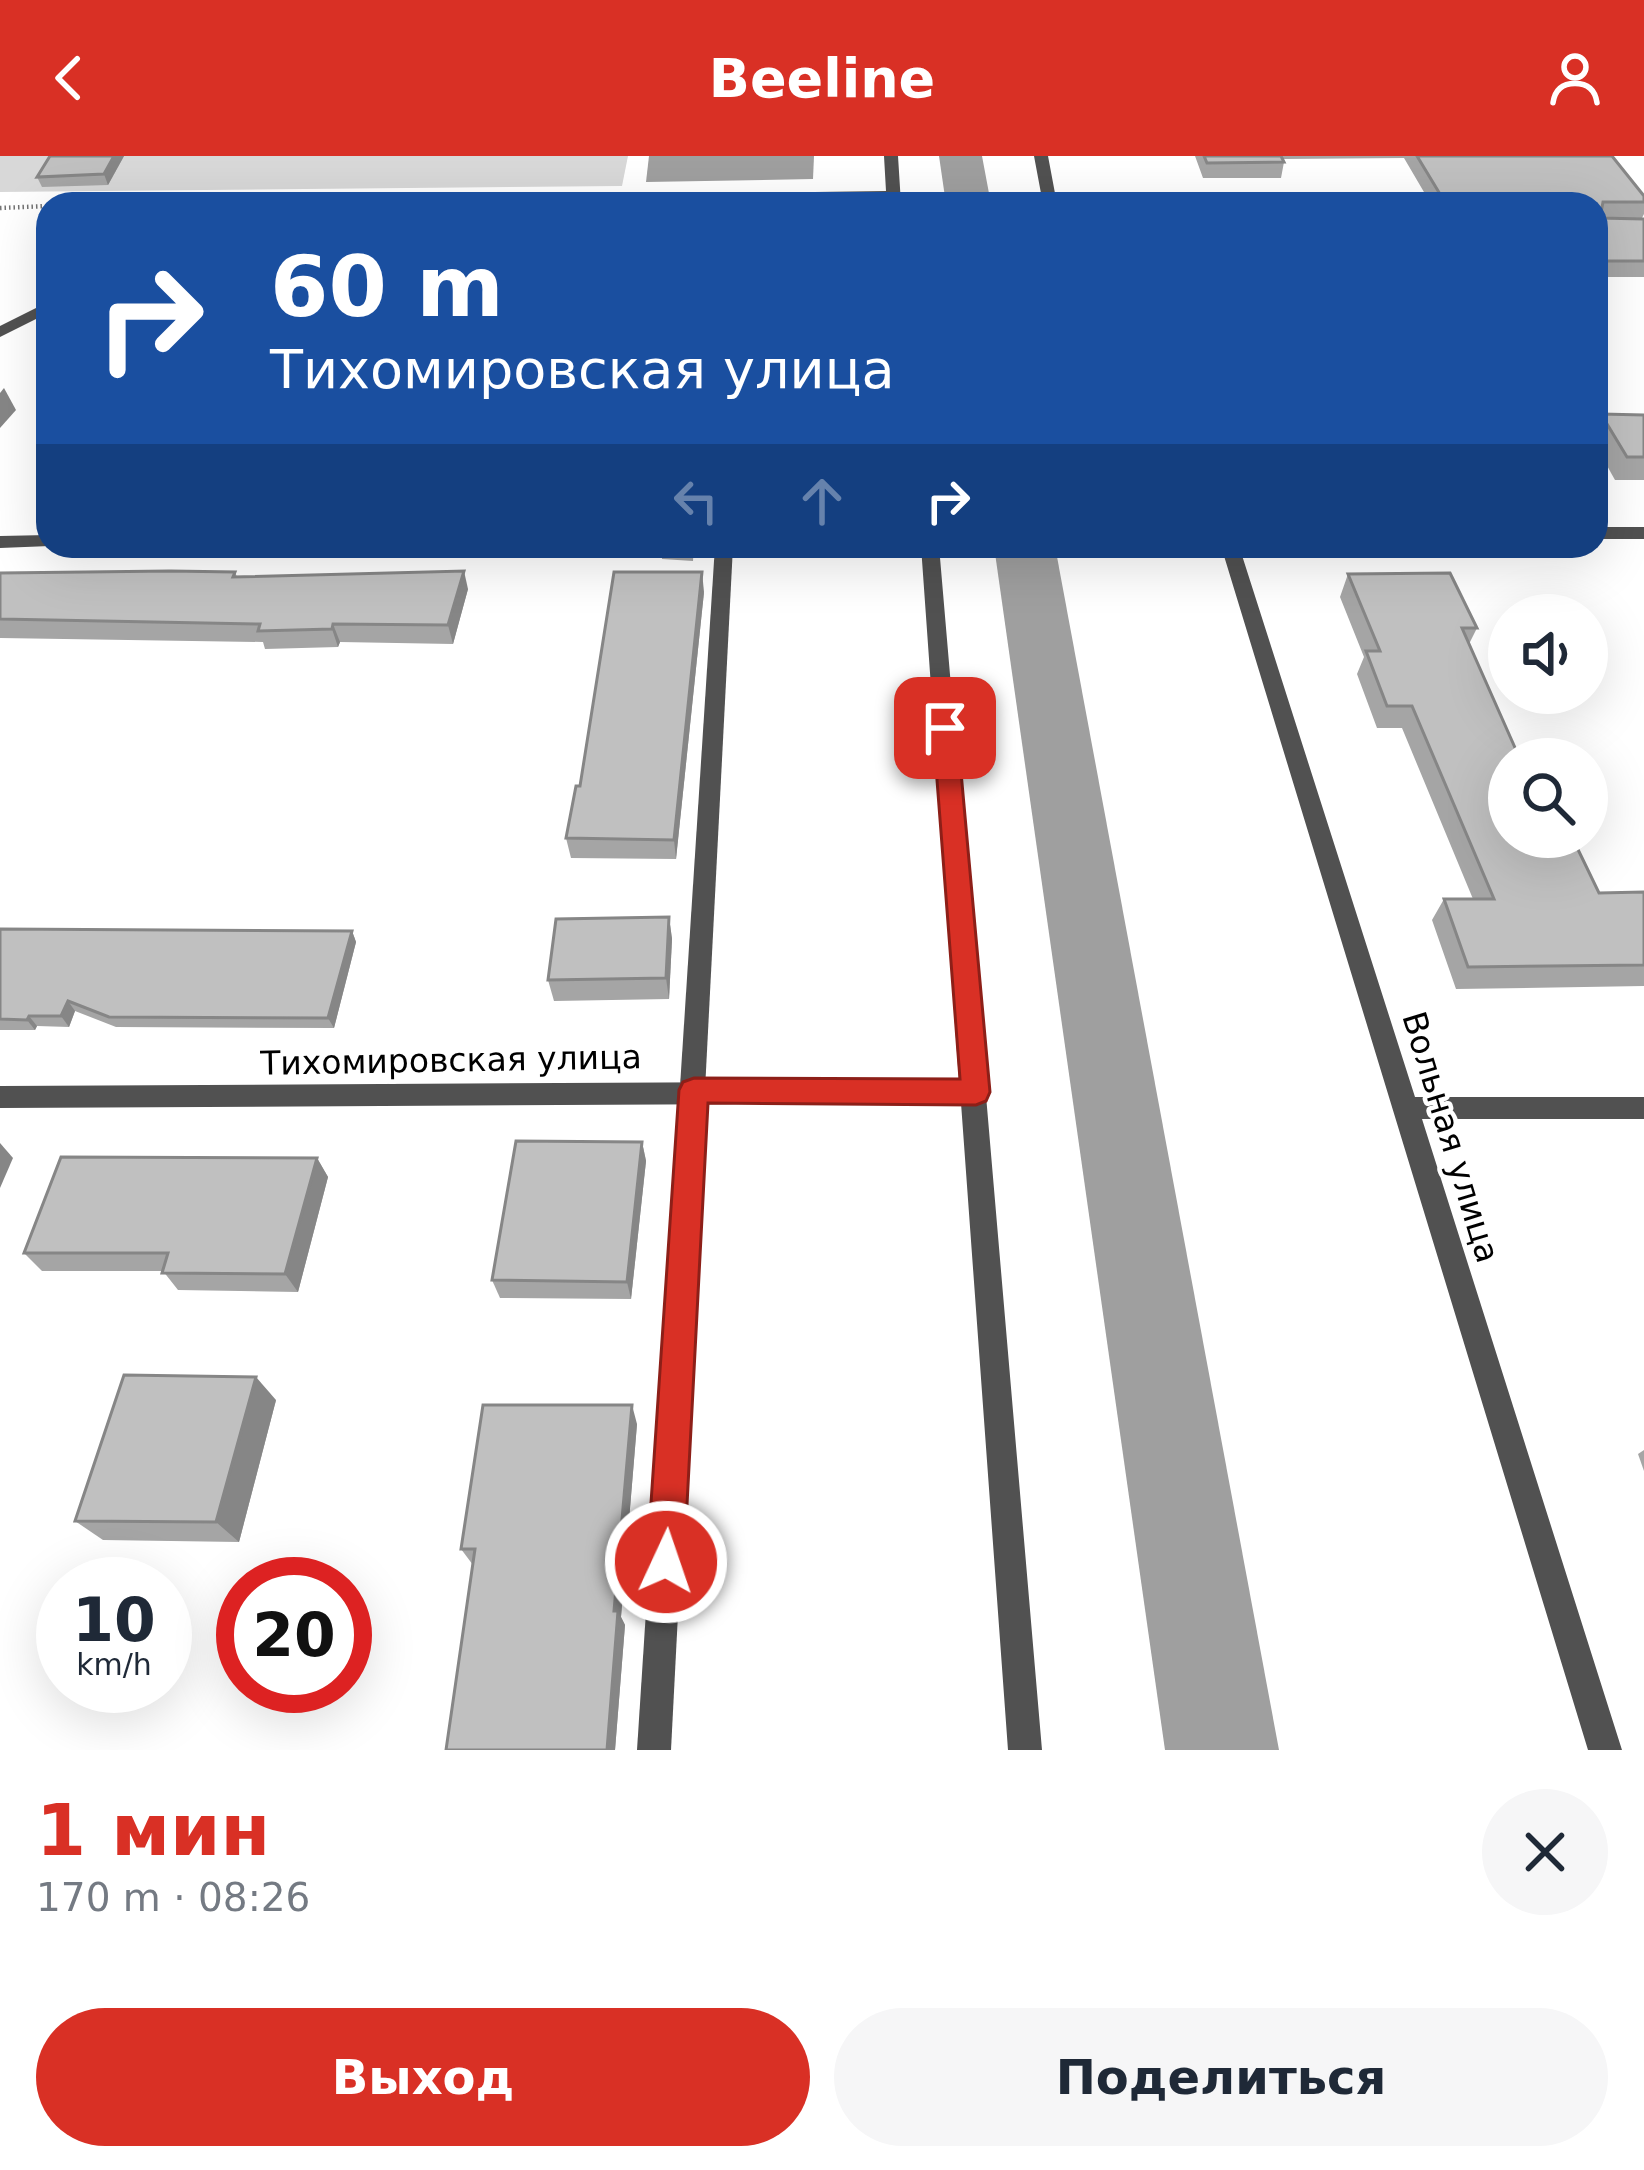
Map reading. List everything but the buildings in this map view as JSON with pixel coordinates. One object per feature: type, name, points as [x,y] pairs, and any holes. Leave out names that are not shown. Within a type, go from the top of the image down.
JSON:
[{"type":"street","points":[[891,156],[892,192]]},
{"type":"street","points":[[1041,156],[1048,192]]},
{"type":"street","points":[[0,332],[36,313]]},
{"type":"street","points":[[1608,533],[1644,533]]},
{"type":"street","points":[[0,542],[36,541]]},
{"type":"street","points":[[654,1750],[723,558]]},
{"type":"street","points":[[931,558],[1025,1750]]},
{"type":"street","name":"Вольная улица","points":[[1234,558],[1605,1750]]},
{"type":"street","name":"Тихомировская улица","points":[[0,1097],[976,1092]]},
{"type":"street","points":[[1404,1108],[1644,1108]]},
{"type":"path","points":[[0,208],[36,206]]},
{"type":"shaded area","points":[[0,156],[628,156],[622,186],[0,192]]},
{"type":"shaded area","points":[[649,156],[814,156],[813,179],[646,182]]},
{"type":"shaded area","points":[[939,156],[982,156],[989,192],[944,192]]},
{"type":"shaded area","points":[[996,558],[1057,558],[1279,1750],[1165,1750]]},
{"type":"route","points":[[666,1562],[694,1090],[976,1092],[945,728]]}]
